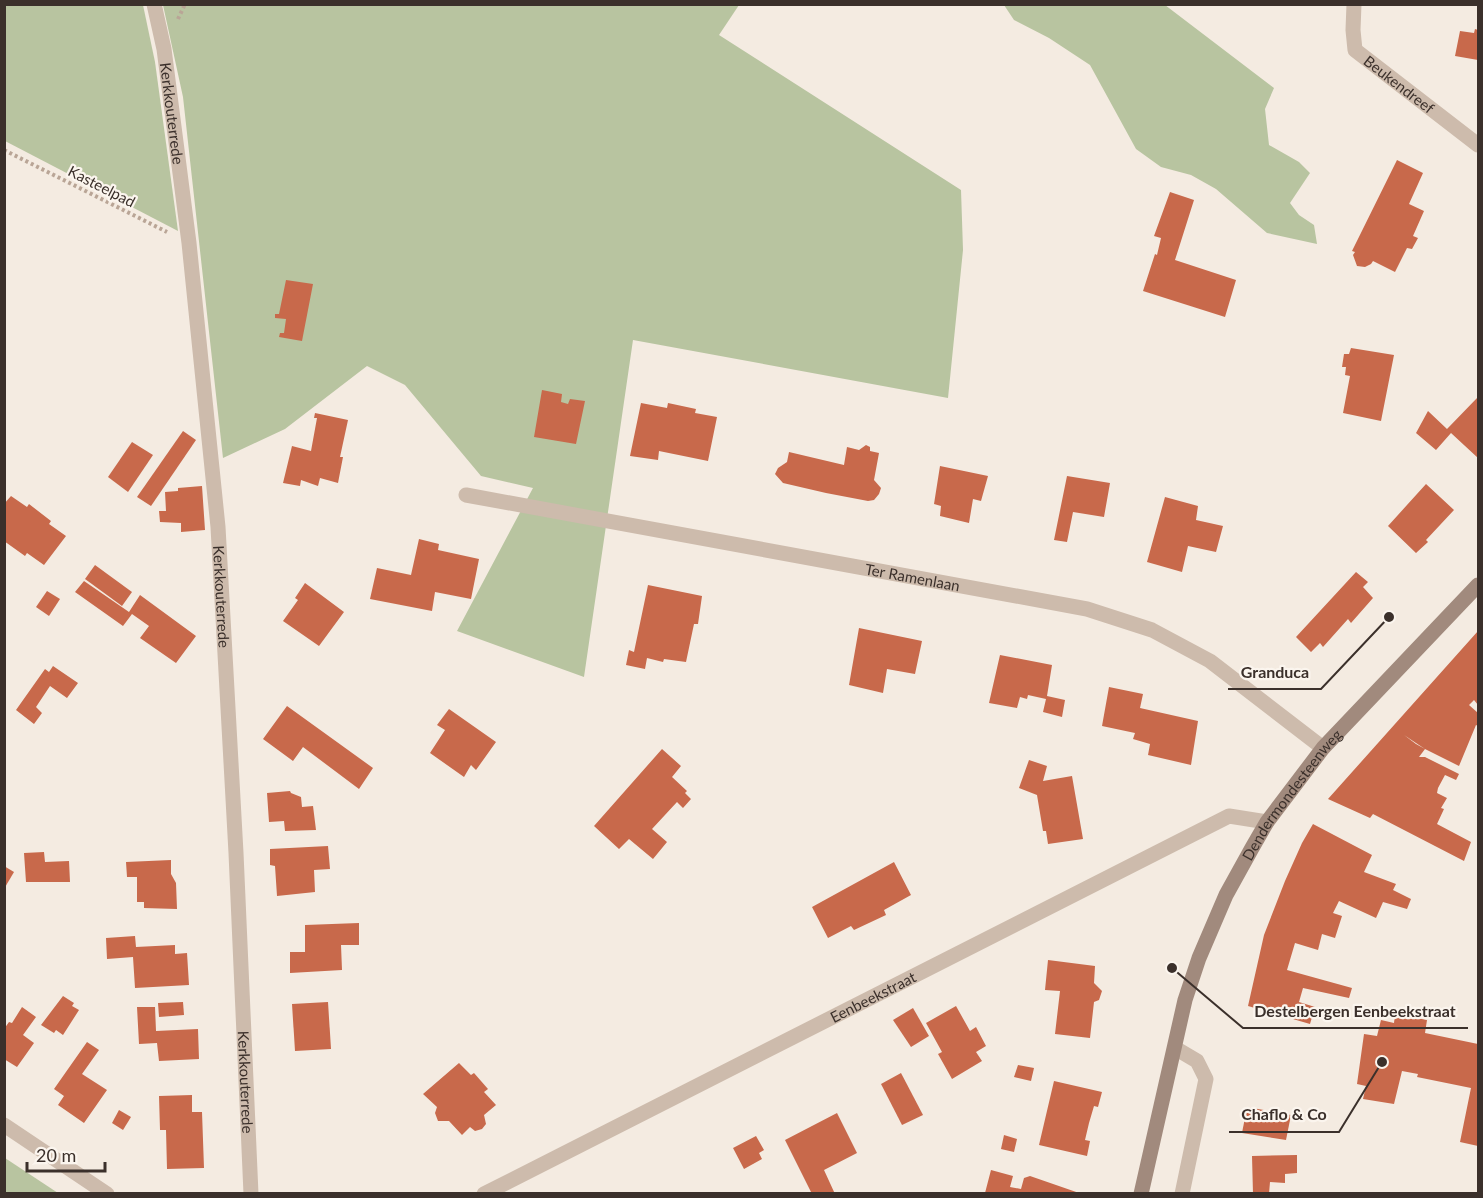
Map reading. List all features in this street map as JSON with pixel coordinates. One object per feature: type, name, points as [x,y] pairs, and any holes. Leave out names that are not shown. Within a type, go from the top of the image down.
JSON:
[{"type":"main road","name":"Dendermondesteenweg","points":[[1141,1194],[1185,1000],[1199,957],[1226,895],[1267,822],[1323,748],[1479,585]]},
{"type":"street","name":"Kerkkouterrede","points":[[154,4],[164,49],[189,243],[218,527],[250,1194]]},
{"type":"street","name":"Beukendreef","points":[[1354,4],[1355,50],[1479,145]]},
{"type":"street","name":"Ter Ramenlaan","points":[[466,495],[1087,609],[1152,630],[1210,662],[1323,748]]},
{"type":"street","name":"Eenbeekstraat","points":[[484,1194],[1229,816],[1267,822]]},
{"type":"street","points":[[1175,1048],[1197,1061],[1206,1079],[1182,1194]]},
{"type":"street","points":[[4,1125],[107,1194]]},
{"type":"path","name":"Kasteelpad","points":[[4,150],[189,243]]},
{"type":"green space","points":[[4,5],[143,5],[155,62],[178,231],[5,141]]},
{"type":"green space","points":[[163,5],[739,5],[719,35],[961,190],[963,250],[948,398],[633,340],[584,677],[457,631],[533,488],[481,476],[405,385],[367,366],[285,429],[223,458],[183,97]]},
{"type":"green space","points":[[1004,5],[1165,5],[1274,88],[1265,109],[1269,145],[1299,162],[1310,173],[1290,203],[1299,215],[1314,225],[1317,244],[1267,233],[1216,189],[1191,175],[1161,167],[1136,149],[1090,65],[1049,38],[1014,20]]},
{"type":"green space","points":[[5,1158],[58,1193],[5,1193]]},
{"type":"building","points":[[1475,29],[1478,30],[1478,60],[1455,56],[1460,31],[1474,33]]},
{"type":"building","points":[[1397,160],[1423,173],[1409,204],[1424,211],[1413,236],[1418,238],[1412,249],[1407,248],[1395,272],[1373,261],[1365,267],[1357,266],[1353,255],[1355,252],[1352,251]]},
{"type":"building","points":[[1170,192],[1194,200],[1175,260],[1236,280],[1225,317],[1143,291],[1155,254],[1157,255],[1161,238],[1154,236]]},
{"type":"building","points":[[286,280],[313,284],[302,341],[279,337],[280,333],[284,333],[286,319],[275,318],[275,314],[279,314]]},
{"type":"building","points":[[1351,348],[1394,355],[1381,421],[1343,413],[1350,376],[1345,375],[1346,367],[1342,367],[1344,354],[1349,354]]},
{"type":"building","points":[[542,390],[562,394],[561,402],[568,404],[570,399],[585,401],[576,444],[534,437]]},
{"type":"building","points":[[1478,397],[1478,458],[1451,433],[1436,450],[1416,433],[1428,411],[1447,429]]},
{"type":"building","points":[[641,403],[667,408],[668,403],[696,409],[695,413],[717,417],[708,461],[659,451],[658,460],[630,456]]},
{"type":"building","points":[[315,413],[348,420],[340,457],[343,457],[338,483],[320,478],[318,486],[301,480],[300,486],[283,483],[292,446],[311,451],[317,418],[314,418]]},
{"type":"building","points":[[183,431],[196,440],[151,506],[137,497]]},
{"type":"building","points":[[132,442],[153,455],[128,492],[108,477]]},
{"type":"building","points":[[866,445],[870,447],[870,451],[879,453],[874,480],[881,488],[874,500],[868,501],[783,483],[775,474],[778,468],[787,462],[789,452],[844,465],[847,447],[859,450]]},
{"type":"building","points":[[940,466],[988,476],[981,501],[973,499],[969,523],[940,516],[941,506],[934,504]]},
{"type":"building","points":[[1067,476],[1110,483],[1104,517],[1073,512],[1067,542],[1054,540]]},
{"type":"building","points":[[1426,484],[1454,510],[1416,553],[1388,526]]},
{"type":"building","points":[[202,486],[205,530],[181,532],[181,523],[160,522],[159,511],[166,511],[165,492],[178,491],[178,488]]},
{"type":"building","points":[[11,496],[27,507],[29,504],[51,521],[49,524],[66,536],[44,565],[27,553],[25,556],[4,541],[4,504]]},
{"type":"building","points":[[1165,497],[1198,506],[1196,520],[1223,526],[1216,552],[1188,546],[1182,572],[1147,562]]},
{"type":"building","points":[[419,539],[439,544],[438,550],[479,559],[471,599],[435,592],[432,611],[370,599],[377,568],[411,575]]},
{"type":"building","points":[[95,565],[132,592],[122,606],[85,579]]},
{"type":"building","points":[[1356,572],[1368,582],[1363,587],[1373,598],[1351,623],[1348,619],[1323,647],[1320,643],[1311,652],[1296,637]]},
{"type":"building","points":[[84,581],[129,612],[140,595],[196,636],[176,663],[140,638],[149,626],[132,614],[123,626],[75,592]]},
{"type":"building","points":[[305,583],[344,612],[319,646],[283,621],[298,600],[295,598]]},
{"type":"building","points":[[648,585],[702,596],[698,624],[694,624],[686,662],[664,659],[663,662],[647,658],[645,669],[626,665],[629,650],[634,652]]},
{"type":"building","points":[[47,591],[60,599],[49,616],[36,607]]},
{"type":"building","points":[[859,628],[922,641],[915,674],[887,669],[883,693],[849,685]]},
{"type":"building","points":[[1478,631],[1478,705],[1474,700],[1469,705],[1478,713],[1478,726],[1476,725],[1459,766],[1425,749],[1419,757],[1425,757],[1459,774],[1456,780],[1445,775],[1438,788],[1437,793],[1447,798],[1441,808],[1444,809],[1437,824],[1471,842],[1464,861],[1373,814],[1370,818],[1328,799]]},
{"type":"building","points":[[1000,655],[1052,665],[1047,696],[1065,700],[1062,717],[1043,712],[1046,699],[1028,695],[1027,699],[1020,697],[1017,708],[989,703]]},
{"type":"building","points":[[53,666],[78,683],[67,698],[50,686],[36,707],[42,713],[34,724],[16,710],[45,669],[49,672]]},
{"type":"building","points":[[1109,687],[1143,694],[1140,708],[1198,721],[1191,765],[1148,755],[1150,744],[1133,739],[1135,733],[1102,726]]},
{"type":"building","points":[[287,706],[373,768],[359,789],[303,747],[293,761],[263,739]]},
{"type":"building","points":[[449,709],[496,742],[476,770],[471,765],[464,777],[430,753],[445,730],[437,725]]},
{"type":"building","points":[[662,749],[681,766],[672,777],[687,791],[685,793],[691,799],[683,808],[677,802],[652,829],[667,842],[653,859],[629,839],[619,849],[594,826]]},
{"type":"building","points":[[1029,760],[1047,766],[1043,781],[1072,776],[1083,839],[1048,844],[1046,831],[1043,831],[1037,795],[1019,788]]},
{"type":"building","points":[[290,791],[301,797],[302,807],[313,806],[316,830],[285,831],[284,821],[269,822],[267,793]]},
{"type":"building","points":[[1313,824],[1372,855],[1364,872],[1396,884],[1393,890],[1411,899],[1407,909],[1383,902],[1376,918],[1339,901],[1333,913],[1342,916],[1335,938],[1322,934],[1318,950],[1295,943],[1287,970],[1352,988],[1349,998],[1303,988],[1299,1002],[1315,1007],[1310,1024],[1248,1006],[1264,935],[1285,881]]},
{"type":"building","points":[[328,846],[330,869],[314,870],[315,892],[277,896],[275,866],[270,865],[270,849]]},
{"type":"building","points":[[44,852],[45,862],[69,861],[70,882],[26,882],[24,853]]},
{"type":"building","points":[[171,860],[171,874],[176,883],[177,909],[144,908],[144,902],[137,902],[137,877],[127,877],[126,862]]},
{"type":"building","points":[[894,862],[911,895],[884,910],[886,915],[854,930],[851,926],[828,938],[812,907]]},
{"type":"building","points":[[4,866],[14,872],[4,889]]},
{"type":"building","points":[[359,923],[359,945],[341,945],[342,970],[290,973],[290,952],[305,952],[305,925]]},
{"type":"building","points":[[135,936],[136,947],[175,945],[175,954],[187,953],[189,985],[135,988],[133,957],[107,959],[106,938]]},
{"type":"building","points":[[1048,960],[1095,966],[1094,983],[1102,991],[1099,1000],[1094,1002],[1090,1038],[1055,1034],[1060,991],[1045,990]]},
{"type":"building","points":[[63,996],[74,1003],[72,1006],[79,1010],[63,1035],[56,1030],[54,1033],[41,1025]]},
{"type":"building","points":[[183,1002],[184,1015],[159,1017],[158,1003]]},
{"type":"building","points":[[328,1002],[331,1049],[295,1051],[292,1004]]},
{"type":"building","points":[[956,1006],[970,1031],[976,1027],[986,1046],[976,1052],[982,1061],[952,1079],[938,1054],[942,1052],[926,1023]]},
{"type":"building","points":[[22,1007],[36,1017],[23,1035],[34,1043],[17,1067],[4,1059],[4,1029],[9,1022],[12,1023]]},
{"type":"building","points":[[137,1007],[155,1007],[156,1031],[198,1029],[199,1059],[159,1061],[157,1043],[139,1044]]},
{"type":"building","points":[[913,1008],[929,1036],[911,1047],[893,1020]]},
{"type":"building","points":[[1395,1014],[1427,1020],[1425,1033],[1478,1044],[1478,1146],[1460,1142],[1471,1088],[1417,1077],[1418,1074],[1402,1071],[1394,1104],[1363,1099],[1366,1086],[1357,1084],[1364,1034],[1377,1036],[1381,1020],[1394,1023]]},
{"type":"building","points":[[87,1042],[99,1050],[82,1074],[107,1090],[84,1123],[58,1105],[64,1096],[54,1089]]},
{"type":"building","points":[[459,1063],[471,1075],[474,1073],[488,1089],[484,1092],[496,1105],[484,1115],[486,1124],[482,1129],[475,1131],[470,1127],[462,1135],[449,1121],[438,1121],[435,1113],[437,1107],[423,1094]]},
{"type":"building","points":[[1018,1065],[1034,1068],[1031,1081],[1014,1077]]},
{"type":"building","points":[[901,1073],[923,1115],[902,1125],[881,1084]]},
{"type":"building","points":[[1054,1081],[1102,1092],[1098,1107],[1094,1106],[1085,1140],[1090,1141],[1087,1156],[1039,1145]]},
{"type":"building","points":[[192,1095],[192,1112],[202,1112],[204,1168],[167,1169],[166,1130],[160,1130],[159,1096]]},
{"type":"building","points":[[1247,1107],[1291,1115],[1286,1140],[1242,1133]]},
{"type":"building","points":[[119,1110],[131,1117],[123,1130],[112,1123]]},
{"type":"building","points":[[837,1113],[857,1153],[824,1170],[835,1194],[812,1194],[785,1140]]},
{"type":"building","points":[[1004,1135],[1017,1139],[1014,1152],[1001,1149]]},
{"type":"building","points":[[756,1136],[764,1150],[759,1153],[762,1159],[744,1169],[733,1148]]},
{"type":"building","points":[[1297,1155],[1297,1173],[1285,1174],[1285,1183],[1270,1182],[1269,1194],[1253,1194],[1252,1156]]},
{"type":"building","points":[[991,1170],[1013,1176],[1010,1187],[1021,1189],[1024,1178],[1030,1176],[1082,1194],[985,1193]]},
{"type":"place","name":"Granduca","points":[[1389,617]]},
{"type":"place","name":"Destelbergen Eenbeekstraat","points":[[1172,968]]},
{"type":"place","name":"Chaflo & Co","points":[[1382,1062]]}]
